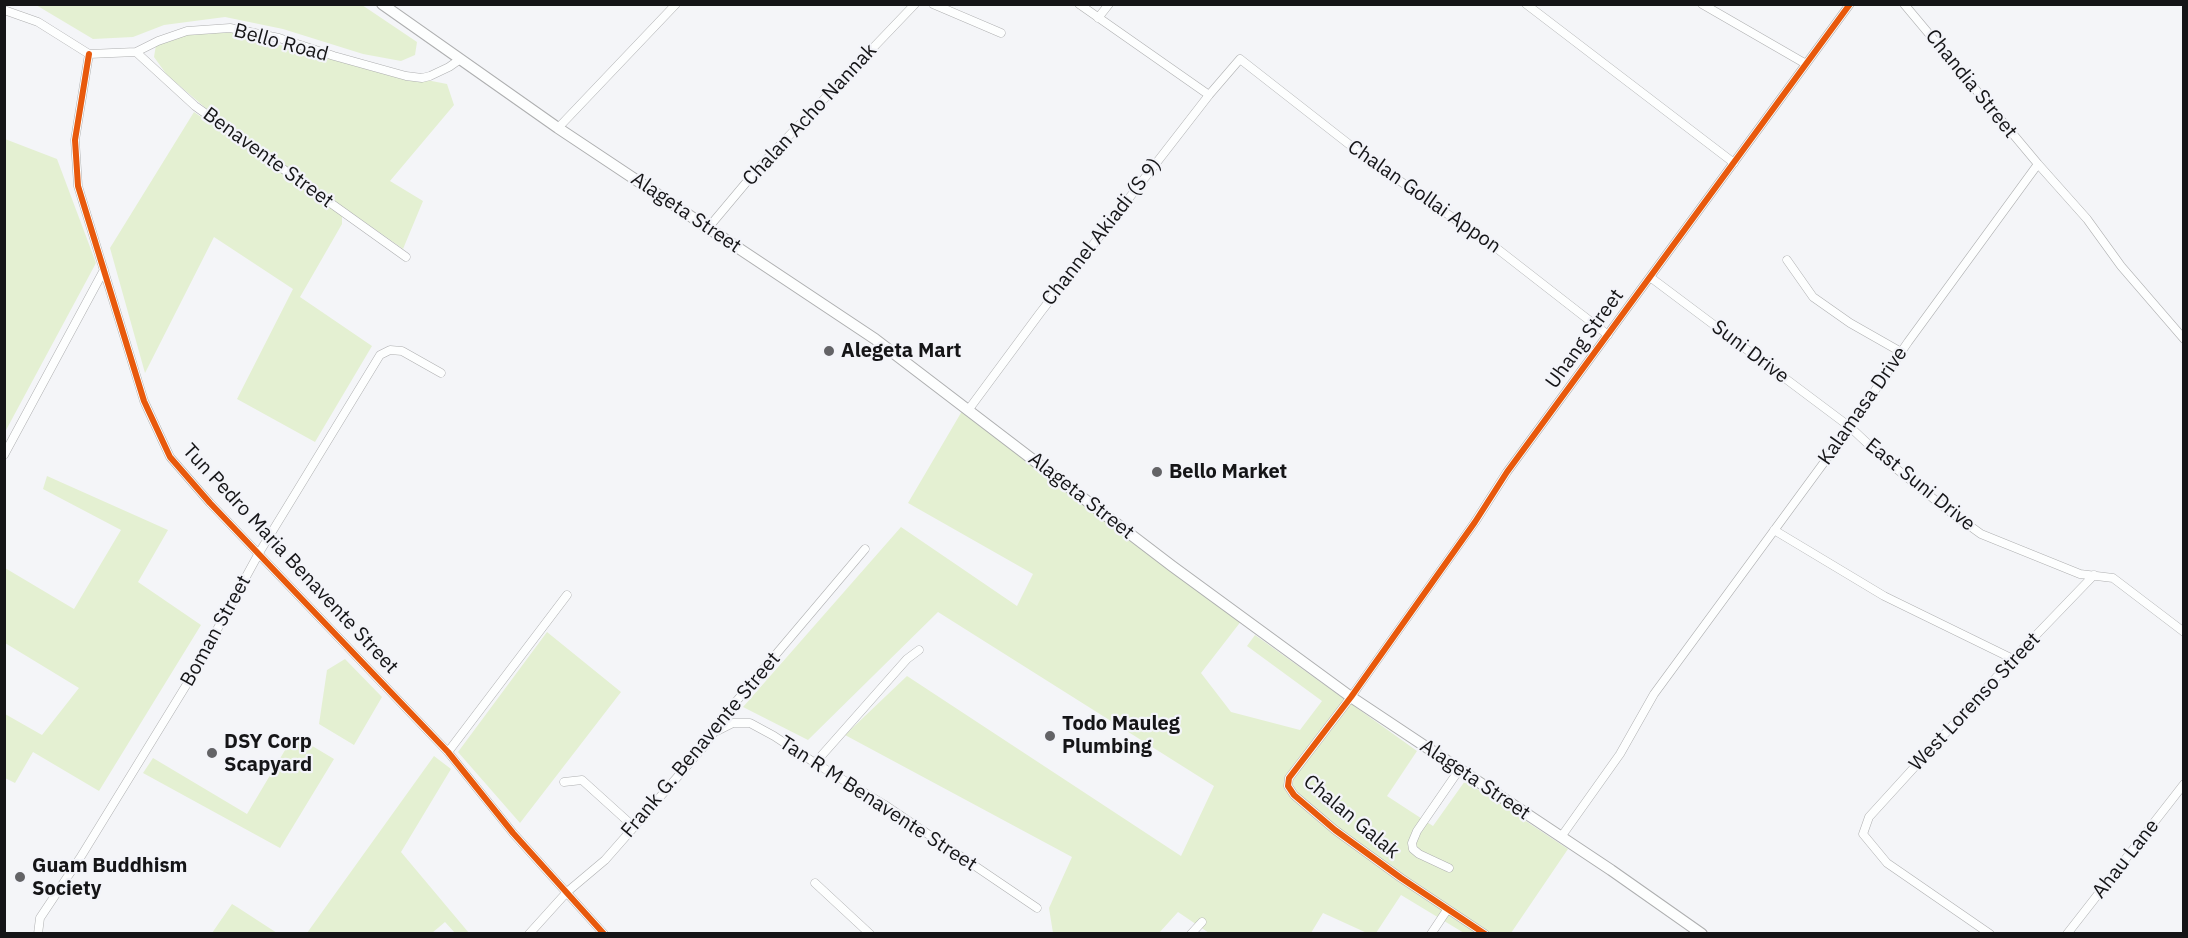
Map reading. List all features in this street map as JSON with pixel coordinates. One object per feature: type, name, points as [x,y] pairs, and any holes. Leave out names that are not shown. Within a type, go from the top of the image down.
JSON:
[{"type":"main road","name":"Alageta Street","points":[[382,4],[558,128],[843,317],[969,409],[1172,566],[1351,697],[1702,933]]},
{"type":"street","points":[[558,128],[676,4]]},
{"type":"street","name":"Chalan Acho Nannak","points":[[708,228],[760,166],[915,4]]},
{"type":"street","points":[[933,4],[1001,33]]},
{"type":"street","points":[[1079,4],[1209,95]]},
{"type":"street","points":[[1098,18],[1109,4]]},
{"type":"street","points":[[1526,4],[1734,163]]},
{"type":"street","points":[[1702,4],[1806,64]]},
{"type":"street","name":"Uhang Street","points":[[1351,697],[1475,522],[1507,472],[1850,4]]},
{"type":"street","name":"Chandia Street","points":[[1904,4],[2038,164]]},
{"type":"street","points":[[4,10],[38,22],[89,54]]},
{"type":"street","name":"Bello Road","points":[[89,54],[136,52],[187,31],[230,28],[279,38],[406,76],[422,78],[430,76],[459,60]]},
{"type":"street","name":"Benavente Street","points":[[136,52],[195,106],[406,257]]},
{"type":"street","name":"Tun Pedro Maria Benavente Street","points":[[89,54],[75,140],[78,186],[144,401],[170,457],[210,503],[448,752],[513,833],[604,933]]},
{"type":"street","name":"Channel Akiadi (S 9)","points":[[969,409],[1040,313],[1209,95],[1240,59]]},
{"type":"street","name":"Chalan Gollai Appon","points":[[1240,59],[1364,156],[1495,246],[1608,335]]},
{"type":"street","points":[[2038,164],[2087,219],[2121,266],[2184,339]]},
{"type":"street","name":"Kalamasa Drive","points":[[1561,837],[1620,754],[1654,694],[1850,427],[1901,352],[2038,164]]},
{"type":"street","points":[[1787,260],[1813,297],[1850,323],[1901,352]]},
{"type":"street","points":[[4,455],[104,270]]},
{"type":"street","name":"Suni Drive","points":[[1650,277],[1850,427]]},
{"type":"street","name":"Boman Street","points":[[38,933],[40,918],[80,858],[190,679],[259,553],[380,355],[390,350],[402,351],[441,373]]},
{"type":"street","name":"East Suni Drive","points":[[1850,427],[1883,458],[1945,508],[1982,534],[2080,574],[2113,578],[2184,632]]},
{"type":"street","points":[[1774,530],[1884,596],[2013,659]]},
{"type":"street","name":"Frank G. Benavente Street","points":[[530,933],[567,892],[604,860],[634,827],[705,745],[734,704],[865,549]]},
{"type":"street","name":"West Lorenso Street","points":[[1990,933],[1887,863],[1863,834],[1869,817],[2013,659],[2094,575]]},
{"type":"street","points":[[448,752],[567,595]]},
{"type":"street","points":[[815,764],[907,659],[919,650]]},
{"type":"street","name":"Chalan Galak","points":[[1351,697],[1292,774],[1288,782],[1290,790],[1369,855],[1447,910],[1485,933]]},
{"type":"street","name":"Tan R M Benavente Street","points":[[713,733],[733,723],[750,723],[885,805],[1037,908]]},
{"type":"street","points":[[1449,868],[1419,854],[1413,849],[1412,843],[1417,831],[1459,770]]},
{"type":"street","points":[[564,782],[582,780],[634,827]]},
{"type":"street","name":"Ahau Lane","points":[[2067,933],[2184,784]]},
{"type":"street","points":[[815,883],[870,933]]},
{"type":"street","points":[[1431,933],[1447,910]]},
{"type":"street","points":[[1191,933],[1202,922]]},
{"type":"green space","points":[[36,5],[362,5],[417,42],[415,55],[401,61],[363,54],[283,29],[225,17],[164,25],[133,37],[93,39]]},
{"type":"green space","points":[[230,28],[260,41],[334,56],[406,76],[447,84],[454,105],[390,181],[423,201],[403,249],[222,122],[167,75],[154,57],[156,45],[176,35]]},
{"type":"green space","points":[[194,112],[342,215],[342,224],[300,297],[372,346],[315,442],[237,399],[293,289],[214,237],[145,373],[110,248]]},
{"type":"green space","points":[[5,139],[57,159],[96,263],[5,432]]},
{"type":"green space","points":[[965,406],[1242,620],[1201,673],[1231,712],[1300,730],[1322,701],[1247,646],[1255,635],[1417,751],[1387,796],[1433,826],[1465,781],[1568,849],[1511,933],[1464,933],[1401,895],[1376,933],[1367,933],[1323,913],[1311,933],[1209,933],[1178,912],[1159,933],[1053,933],[1049,908],[1072,857],[845,735],[907,676],[1181,856],[1214,786],[938,612],[808,740],[743,707],[901,527],[1017,606],[1033,574],[908,503]]},
{"type":"green space","points":[[47,476],[168,530],[138,582],[201,625],[99,791],[33,752],[15,783],[5,778],[5,714],[42,735],[79,688],[5,643],[5,568],[74,609],[121,530],[43,489]]},
{"type":"green space","points":[[547,632],[621,692],[520,823],[458,752]]},
{"type":"green space","points":[[345,659],[382,697],[354,745],[319,724],[327,670]]},
{"type":"green space","points":[[294,735],[334,759],[280,848],[143,773],[153,758],[247,814]]},
{"type":"green space","points":[[434,756],[451,769],[401,852],[469,933],[455,933],[445,922],[432,933],[307,933]]},
{"type":"green space","points":[[232,904],[237,907],[277,933],[212,933]]},
{"type":"cycle path","points":[[1485,934],[1401,878],[1335,830],[1294,795],[1288,786],[1289,778],[1351,697],[1475,522],[1507,472],[1850,4]]},
{"type":"cycle path","points":[[89,54],[75,140],[78,186],[144,401],[170,457],[210,503],[448,752],[513,833],[604,934]]},
{"type":"place","name":"Alegeta Mart","points":[[829,351]]},
{"type":"place","name":"Bello Market","points":[[1157,472]]},
{"type":"place","name":"Todo Mauleg Plumbing","points":[[1050,736]]},
{"type":"place","name":"DSY Corp Scapyard","points":[[212,753]]},
{"type":"place","name":"Guam Buddhism Society","points":[[20,877]]}]
